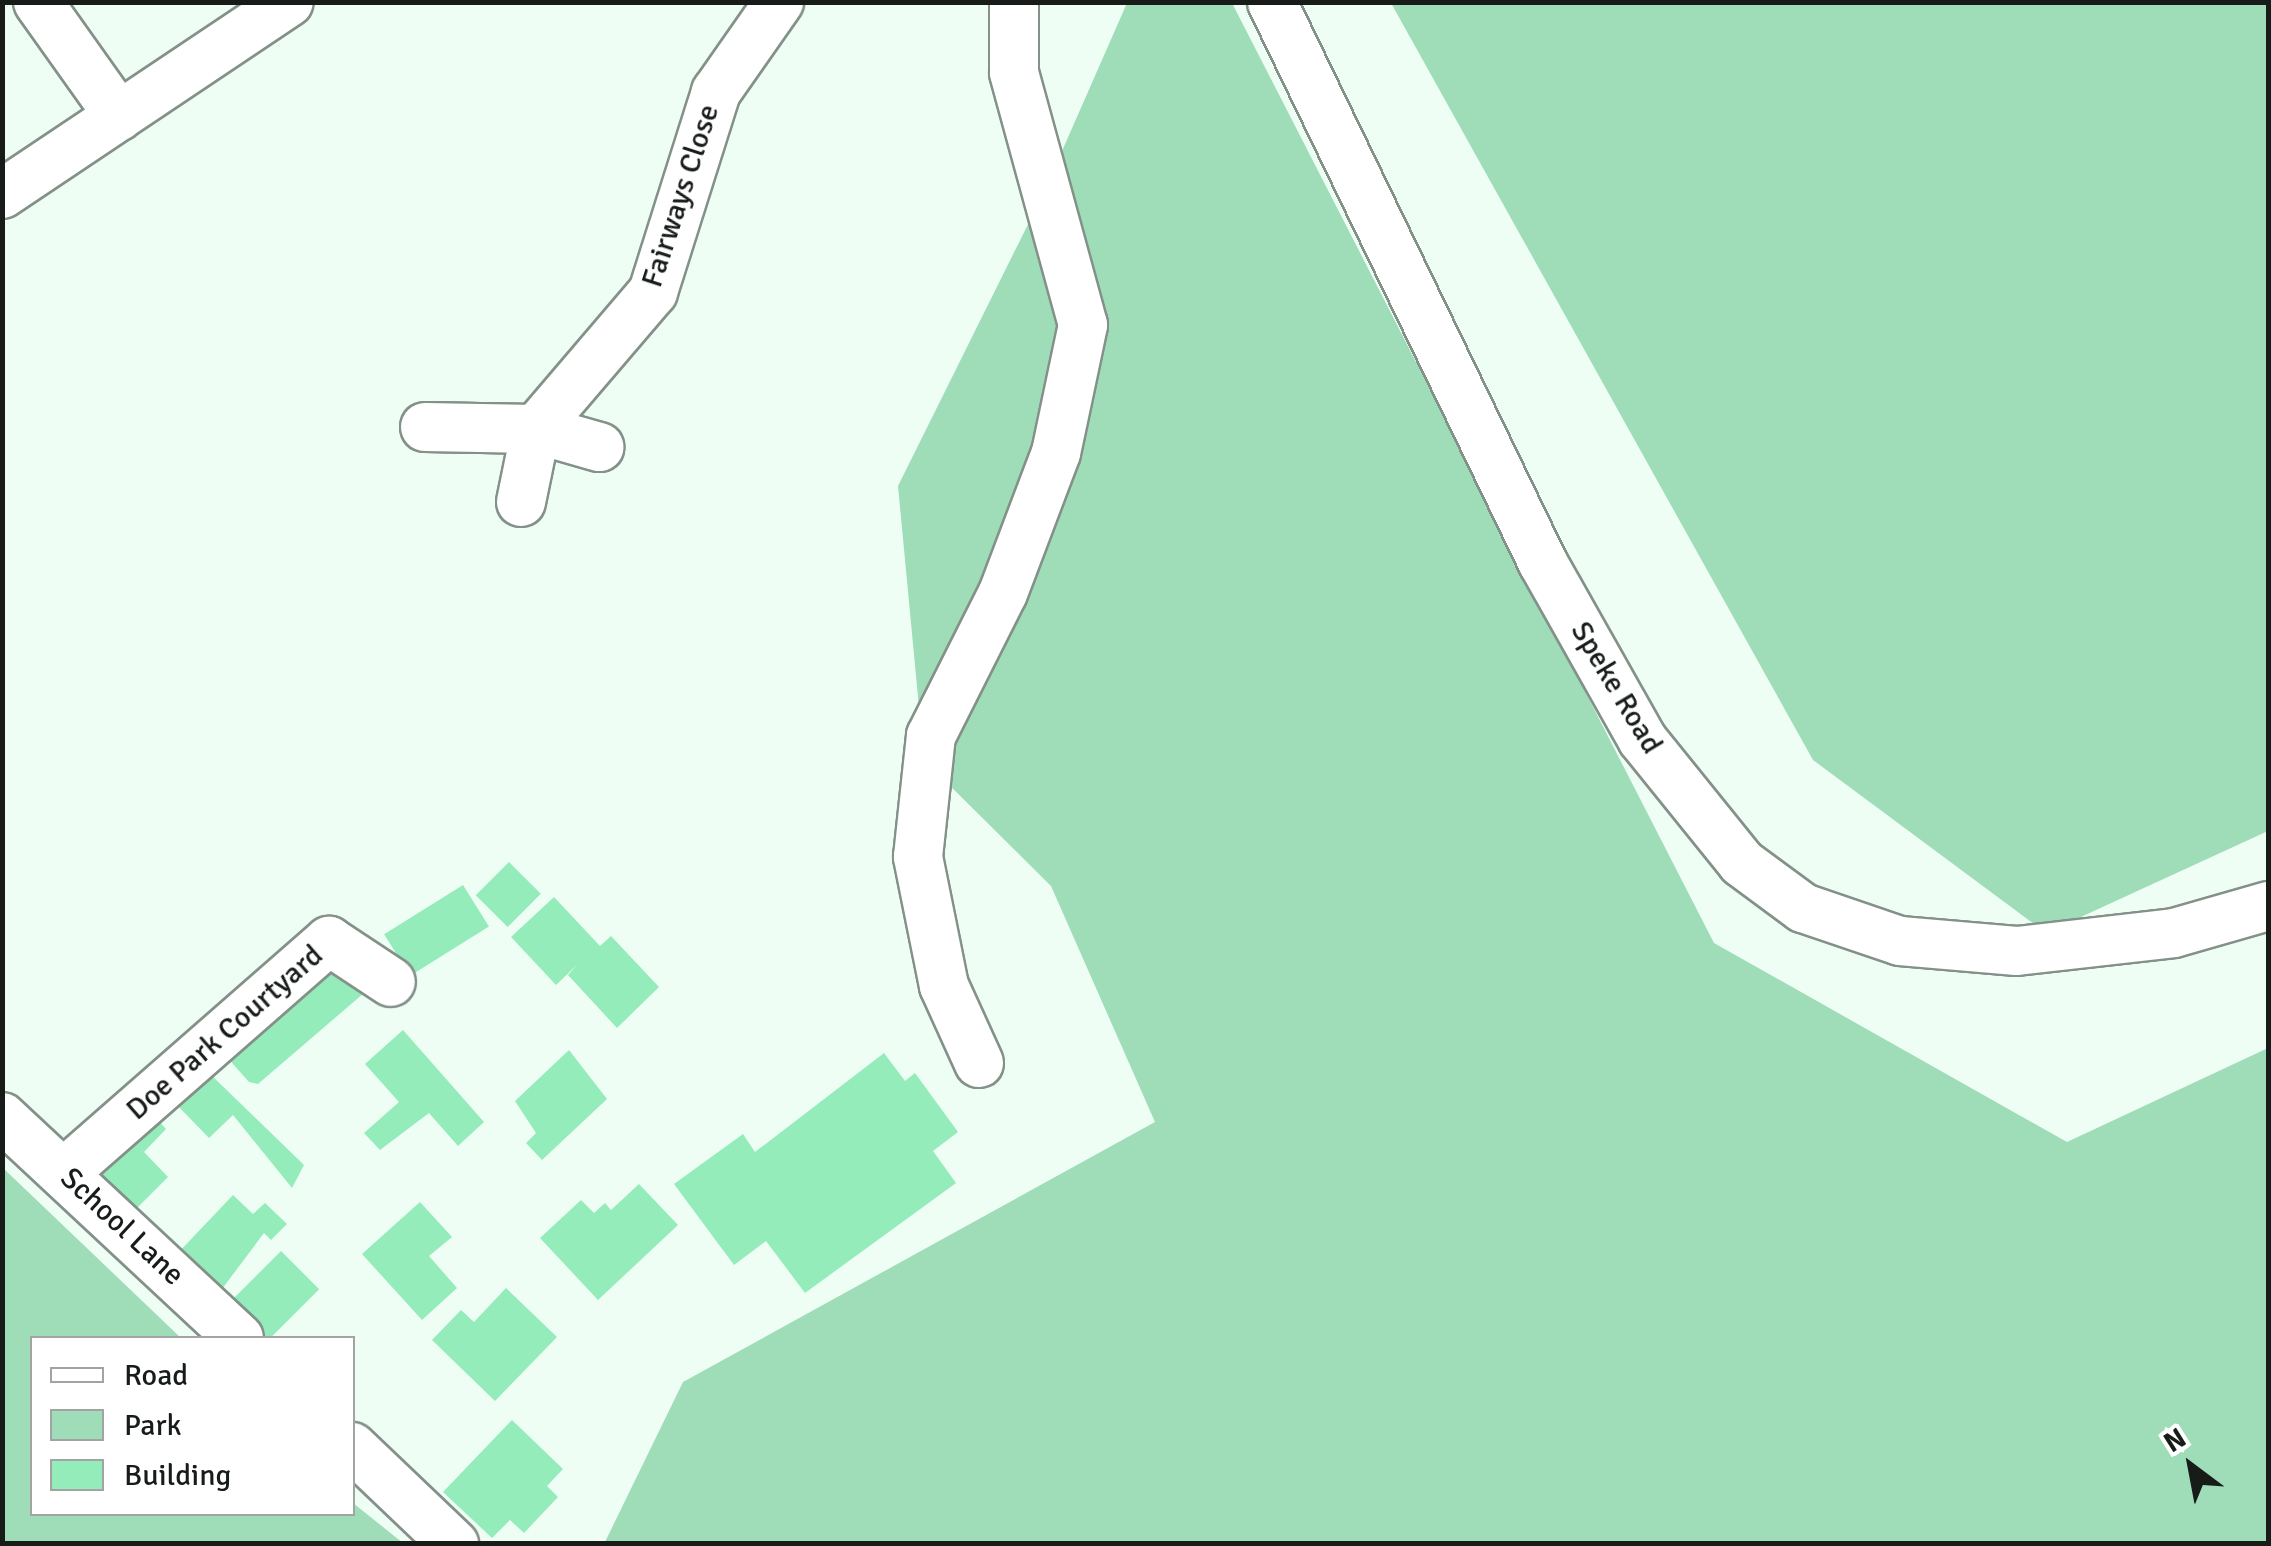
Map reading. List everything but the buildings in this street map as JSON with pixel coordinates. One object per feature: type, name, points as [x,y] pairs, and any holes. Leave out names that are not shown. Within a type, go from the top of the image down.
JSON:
[{"type":"street","points":[[38,2],[119,116]]},
{"type":"street","points":[[2,194],[288,2]]},
{"type":"street","name":"Fairways Close","points":[[521,502],[536,429],[653,292],[716,92],[779,2]]},
{"type":"street","points":[[979,1063],[944,986],[918,857],[931,736],[1003,593],[1056,453],[1083,325],[1014,72],[1014,2]]},
{"type":"street","name":"Speke Road","points":[[1272,2],[1544,563],[1642,738],[1742,862],[1804,908],[1900,941],[2017,951],[2174,933],[2268,906]]},
{"type":"street","points":[[425,427],[536,429],[599,447]]},
{"type":"street","name":"Doe Park Courtyard","points":[[65,1172],[329,941],[391,982]]},
{"type":"street","name":"School Lane","points":[[2,1117],[237,1336]]},
{"type":"street","points":[[355,1450],[454,1544]]},
{"type":"green space","points":[[1127,3],[1232,3],[1714,943],[2067,1142],[2268,1048],[2268,1543],[604,1544],[683,1382],[1155,1122],[1051,886],[924,760],[898,486],[1044,192]]},
{"type":"green space","points":[[1391,3],[2268,3],[2268,831],[2046,933],[1813,760]]},
{"type":"green space","points":[[3,1168],[179,1336],[30,1336],[30,1516],[355,1516],[355,1505],[403,1543],[3,1543]]}]
